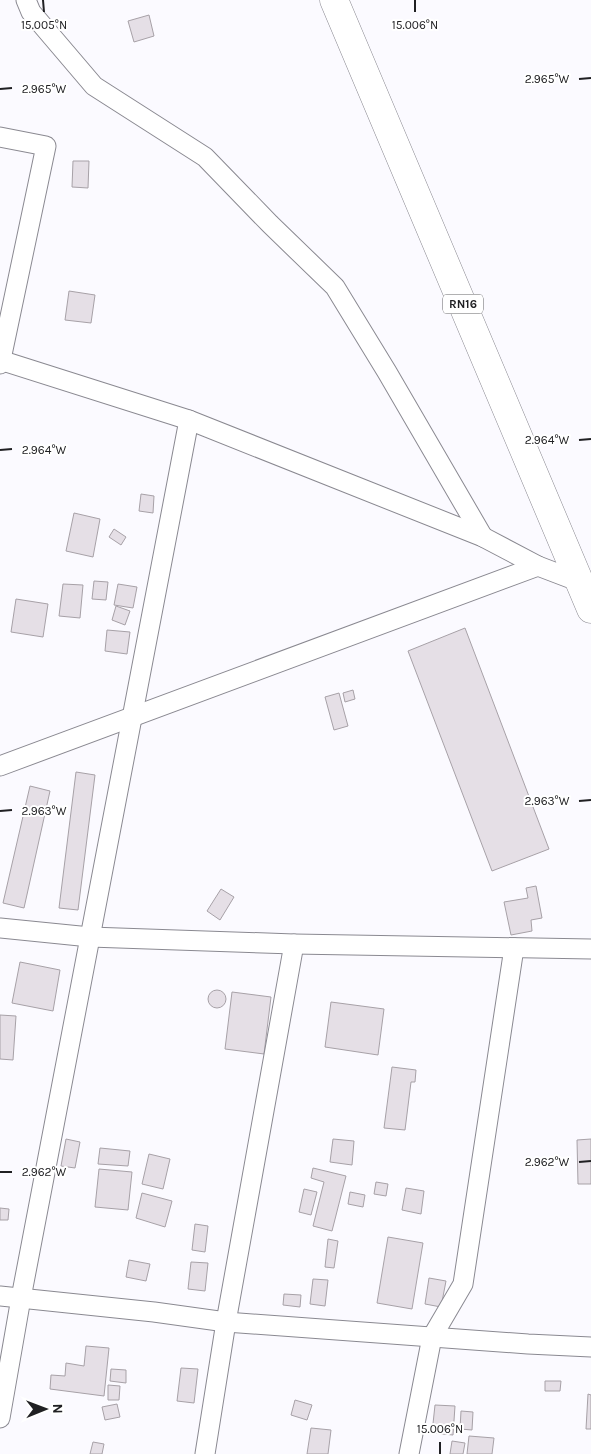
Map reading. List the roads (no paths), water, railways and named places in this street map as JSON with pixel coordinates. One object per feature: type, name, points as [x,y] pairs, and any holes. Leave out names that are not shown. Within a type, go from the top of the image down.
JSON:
[{"type":"main road","name":"RN16","points":[[334,0],[591,609]]},
{"type":"street","points":[[26,0],[31,12],[94,86],[205,156],[334,287],[387,372],[483,537]]},
{"type":"street","points":[[0,137],[46,146],[0,362],[189,420],[483,537],[538,566],[580,582]]},
{"type":"street","points":[[0,1418],[21,1298],[189,420]]},
{"type":"street","points":[[0,766],[538,566]]},
{"type":"street","points":[[0,928],[90,937],[294,944],[591,949]]},
{"type":"street","points":[[204,1454],[294,944]]},
{"type":"street","points":[[409,1454],[432,1337],[463,1284],[514,948]]},
{"type":"street","points":[[0,1296],[154,1312],[226,1322],[591,1346]]}]
